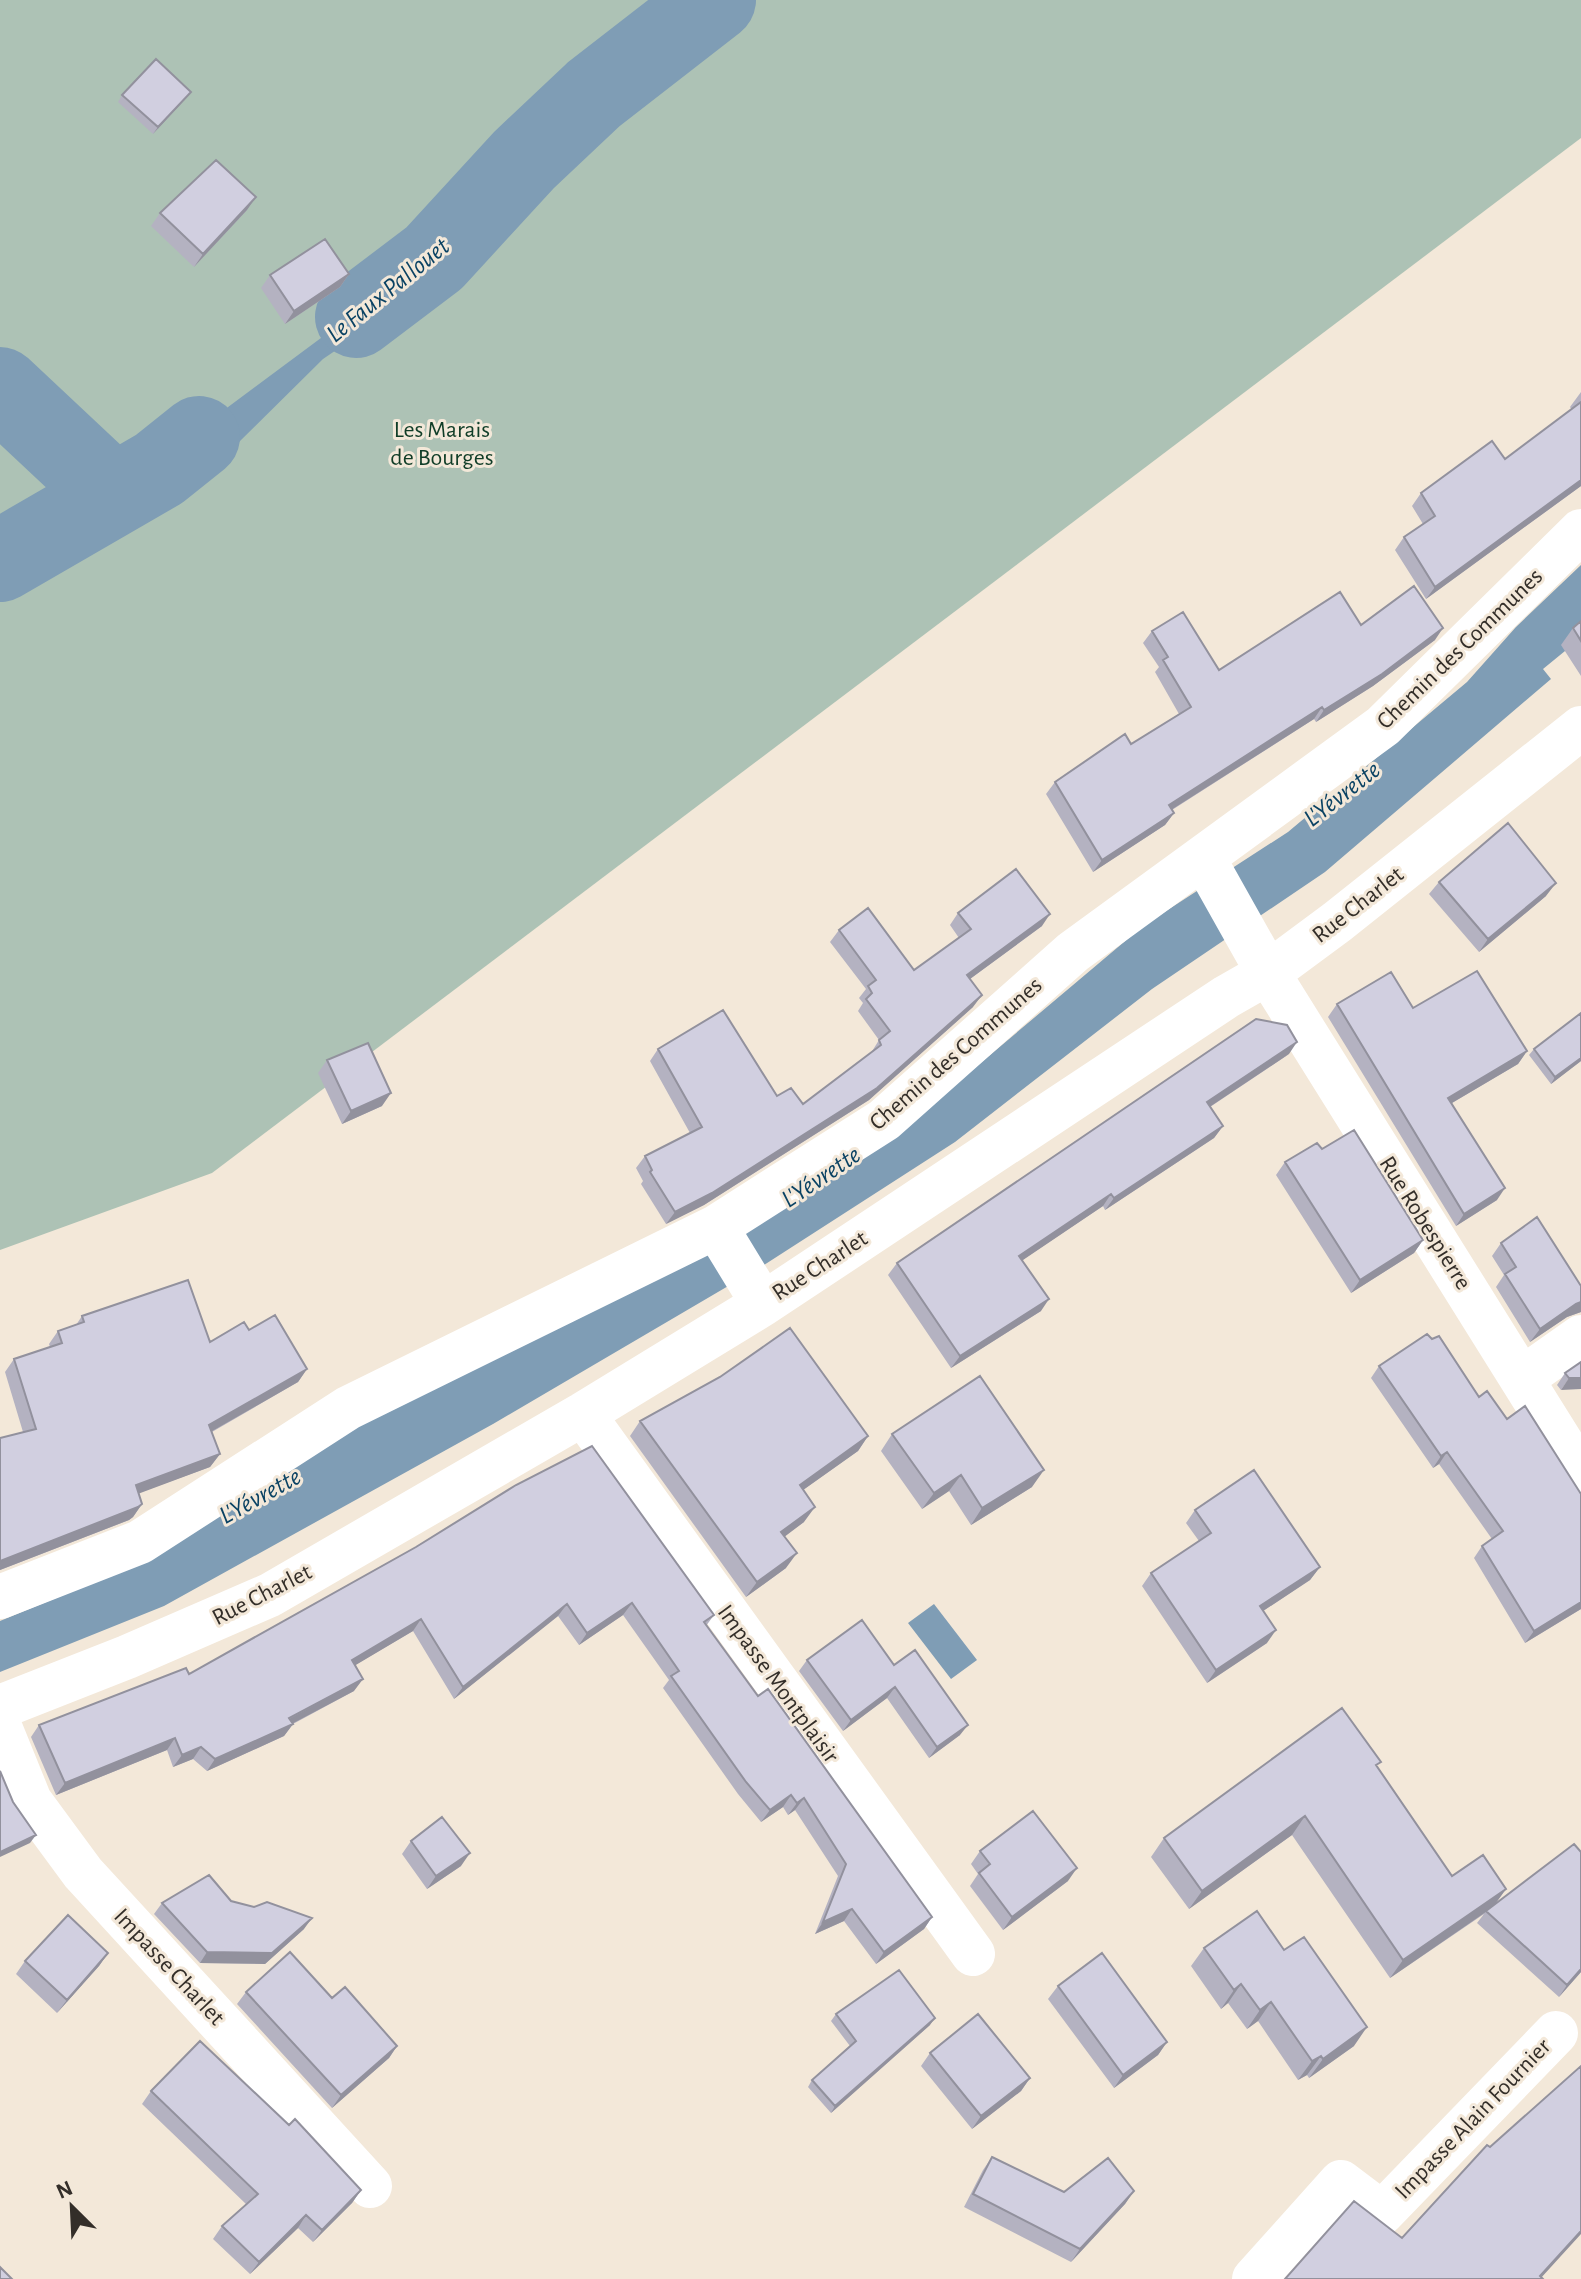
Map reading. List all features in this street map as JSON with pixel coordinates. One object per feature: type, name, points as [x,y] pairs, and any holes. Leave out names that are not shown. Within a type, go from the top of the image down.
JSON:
[{"type":"street","name":"Chemin des Communes","points":[[0,1597],[140,1542],[348,1408],[719,1231],[884,1120],[1073,952],[1208,866],[1383,726],[1581,531]]},
{"type":"street","name":"Rue Charlet","points":[[0,1707],[127,1657],[270,1595],[583,1414],[758,1296],[1226,997],[1259,956],[1337,922],[1581,728]]},
{"type":"street","name":"Rue Robespierre","points":[[1208,866],[1259,956],[1581,1474]]},
{"type":"street","points":[[719,1231],[758,1296]]},
{"type":"street","points":[[1523,1378],[1581,1337]]},
{"type":"street","name":"Impasse Montplaisir","points":[[583,1414],[973,1954]]},
{"type":"street","name":"Impasse Charlet","points":[[0,1727],[30,1801],[83,1873],[370,2186]]},
{"type":"street","name":"Impasse Alain Fournier","points":[[1254,2279],[1341,2182],[1382,2213],[1556,2033]]},
{"type":"green space","name":"Les Marais de Bourges","points":[[0,0],[1581,0],[1581,138],[212,1173],[0,1250]]},
{"type":"water","points":[[715,0],[755,0],[635,91],[539,174],[483,243],[398,308],[323,359],[239,442],[138,509],[0,577],[0,561],[99,503],[465,231],[591,94]]},
{"type":"water","name":"L'Yévrette","points":[[1581,565],[1581,628],[1565,651],[1543,669],[1551,679],[1325,872],[1152,989],[955,1142],[764,1265],[493,1424],[164,1606],[0,1672],[0,1621],[112,1575],[378,1411],[894,1136],[1143,926],[1288,832],[1467,682],[1516,627]]},
{"type":"water","points":[[934,1604],[977,1660],[951,1679],[908,1623]]},
{"type":"building","points":[[156,59],[191,92],[158,127],[122,95]]},
{"type":"building","points":[[216,160],[256,197],[203,254],[160,213]]},
{"type":"building","points":[[325,239],[349,274],[294,311],[270,275]]},
{"type":"building","points":[[1581,402],[1581,480],[1435,587],[1404,537],[1435,516],[1421,493],[1492,441],[1505,459]]},
{"type":"building","points":[[1414,586],[1443,628],[1382,674],[1324,710],[1322,707],[1169,805],[1174,813],[1102,860],[1055,782],[1125,734],[1131,744],[1191,707],[1163,660],[1168,657],[1152,631],[1183,612],[1219,670],[1340,592],[1361,625]]},
{"type":"building","points":[[1581,621],[1581,641],[1573,628]]},
{"type":"building","points":[[1508,823],[1556,883],[1488,939],[1439,882]]},
{"type":"building","points":[[1016,869],[1050,914],[967,975],[982,995],[877,1088],[712,1193],[675,1212],[650,1172],[652,1170],[645,1156],[702,1127],[658,1049],[723,1010],[777,1096],[791,1088],[803,1104],[881,1045],[879,1040],[890,1031],[866,999],[872,993],[868,986],[876,980],[839,930],[868,908],[914,970],[971,929],[958,913]]},
{"type":"building","points":[[1477,971],[1527,1051],[1448,1098],[1505,1188],[1464,1214],[1337,1004],[1391,972],[1413,1008]]},
{"type":"building","points":[[1581,1013],[1581,1058],[1555,1077],[1534,1049]]},
{"type":"building","points":[[1256,1019],[1287,1025],[1297,1042],[1207,1102],[1223,1126],[1114,1198],[1111,1194],[1019,1256],[1049,1299],[960,1356],[897,1263]]},
{"type":"building","points":[[368,1043],[391,1093],[351,1111],[327,1060]]},
{"type":"building","points":[[1354,1130],[1423,1240],[1360,1280],[1285,1162],[1317,1143],[1322,1149]]},
{"type":"building","points":[[1537,1217],[1581,1286],[1581,1302],[1540,1329],[1505,1274],[1516,1267],[1501,1243]]},
{"type":"building","points":[[188,1280],[210,1342],[244,1322],[249,1330],[275,1315],[307,1369],[209,1425],[220,1454],[136,1485],[142,1504],[138,1507],[0,1561],[0,1438],[36,1429],[14,1359],[62,1343],[58,1331],[84,1322],[82,1316]]},
{"type":"building","points":[[790,1328],[868,1436],[800,1485],[815,1507],[781,1532],[797,1553],[757,1582],[640,1421],[720,1377]]},
{"type":"building","points":[[1427,1334],[1432,1339],[1439,1336],[1479,1397],[1487,1391],[1507,1419],[1525,1406],[1581,1494],[1581,1602],[1534,1631],[1482,1546],[1503,1531],[1447,1452],[1441,1456],[1379,1366]]},
{"type":"building","points":[[1581,1362],[1581,1378],[1569,1378],[1565,1373]]},
{"type":"building","points":[[980,1376],[1044,1470],[982,1508],[961,1475],[934,1493],[892,1434]]},
{"type":"building","points":[[592,1446],[714,1615],[704,1622],[758,1696],[768,1689],[932,1917],[884,1952],[852,1909],[823,1922],[846,1864],[804,1798],[797,1803],[791,1795],[770,1810],[746,1782],[671,1676],[679,1671],[632,1603],[587,1633],[567,1604],[463,1687],[421,1619],[352,1660],[363,1679],[289,1718],[293,1724],[215,1759],[201,1747],[182,1755],[175,1738],[65,1783],[39,1725],[186,1668],[189,1674],[416,1547],[516,1485]]},
{"type":"building","points":[[1254,1470],[1320,1567],[1260,1606],[1276,1630],[1216,1670],[1151,1573],[1211,1533],[1195,1510]]},
{"type":"building","points":[[862,1620],[894,1665],[915,1650],[968,1725],[937,1747],[895,1687],[851,1720],[807,1660]]},
{"type":"building","points":[[1342,1708],[1381,1762],[1376,1765],[1452,1876],[1483,1855],[1506,1889],[1403,1960],[1305,1816],[1202,1891],[1164,1838]]},
{"type":"building","points":[[0,1771],[13,1802],[36,1835],[0,1852]]},
{"type":"building","points":[[1033,1811],[1077,1868],[1012,1917],[979,1873],[990,1864],[980,1851]]},
{"type":"building","points":[[442,1817],[470,1853],[436,1876],[411,1841]]},
{"type":"building","points":[[1574,1844],[1581,1852],[1581,1969],[1567,1985],[1486,1911]]},
{"type":"building","points":[[209,1875],[231,1901],[254,1907],[267,1902],[312,1918],[272,1953],[207,1952],[162,1903]]},
{"type":"building","points":[[1257,1911],[1284,1950],[1304,1937],[1367,2027],[1323,2059],[1321,2056],[1312,2061],[1271,2002],[1260,2010],[1241,1984],[1234,1990],[1204,1948]]},
{"type":"building","points":[[68,1915],[108,1953],[67,2000],[25,1961]]},
{"type":"building","points":[[290,1952],[332,1998],[345,1987],[397,2046],[341,2095],[246,1992]]},
{"type":"building","points":[[1102,1953],[1167,2042],[1123,2075],[1058,1986]]},
{"type":"building","points":[[899,1970],[935,2018],[835,2106],[812,2080],[856,2041],[836,2014]]},
{"type":"building","points":[[978,2014],[1030,2078],[981,2116],[930,2053]]},
{"type":"building","points":[[200,2041],[289,2125],[295,2119],[361,2190],[322,2230],[306,2215],[259,2262],[222,2226],[258,2194],[151,2091]]},
{"type":"building","points":[[1581,2066],[1581,2231],[1540,2276],[1543,2279],[1285,2279],[1354,2201],[1402,2238],[1487,2145],[1490,2147]]},
{"type":"building","points":[[992,2157],[1064,2192],[1108,2158],[1134,2191],[1080,2249],[973,2194]]},
{"type":"building","points":[[0,2267],[12,2279],[0,2279]]},
{"type":"waterway","name":"Le Faux Pallouet","points":[[356,317],[434,258],[524,160],[594,94],[715,0]]},
{"type":"waterway","name":"Le Faux Pallouet","points":[[0,388],[113,494]]},
{"type":"waterway","name":"Le Faux Pallouet","points":[[0,561],[159,469],[199,437]]}]
